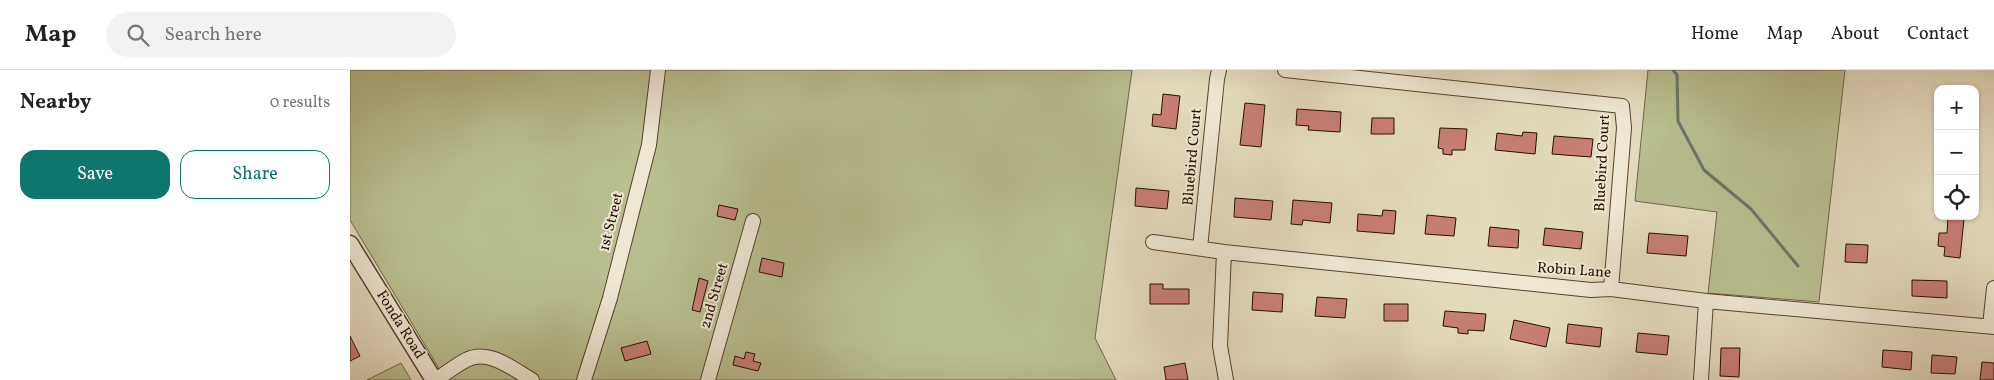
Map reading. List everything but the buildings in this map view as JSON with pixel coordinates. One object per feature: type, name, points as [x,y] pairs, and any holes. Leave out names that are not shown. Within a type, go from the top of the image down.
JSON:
[{"type":"street","name":"1st Street","points":[[584,380],[610,298],[649,145],[658,70]]},
{"type":"street","name":"Bluebird Court","points":[[1200,248],[1219,70]]},
{"type":"street","name":"Bluebird Court","points":[[1285,70],[1622,106],[1624,128],[1610,289]]},
{"type":"street","name":"2nd Street","points":[[708,380],[753,221]]},
{"type":"street","name":"Robin Lane","points":[[1153,242],[1224,252],[1591,290],[1610,289],[1706,301],[1992,327]]},
{"type":"street","name":"Fonda Road","points":[[350,244],[435,380]]},
{"type":"street","points":[[1224,252],[1220,346],[1226,380]]},
{"type":"street","points":[[1992,327],[1994,288]]},
{"type":"street","points":[[1701,380],[1706,301]]},
{"type":"street","points":[[435,380],[468,359],[479,357],[493,358],[532,380]]},
{"type":"green space","points":[[350,70],[1132,70],[1095,338],[1116,380],[446,380],[350,220]]},
{"type":"green space","points":[[1648,70],[1845,70],[1819,302],[1708,293],[1717,212],[1635,201]]},
{"type":"green space","points":[[401,363],[411,380],[367,380]]},
{"type":"waterway","points":[[1673,70],[1677,75],[1678,121],[1704,170],[1751,209],[1798,266]]}]
